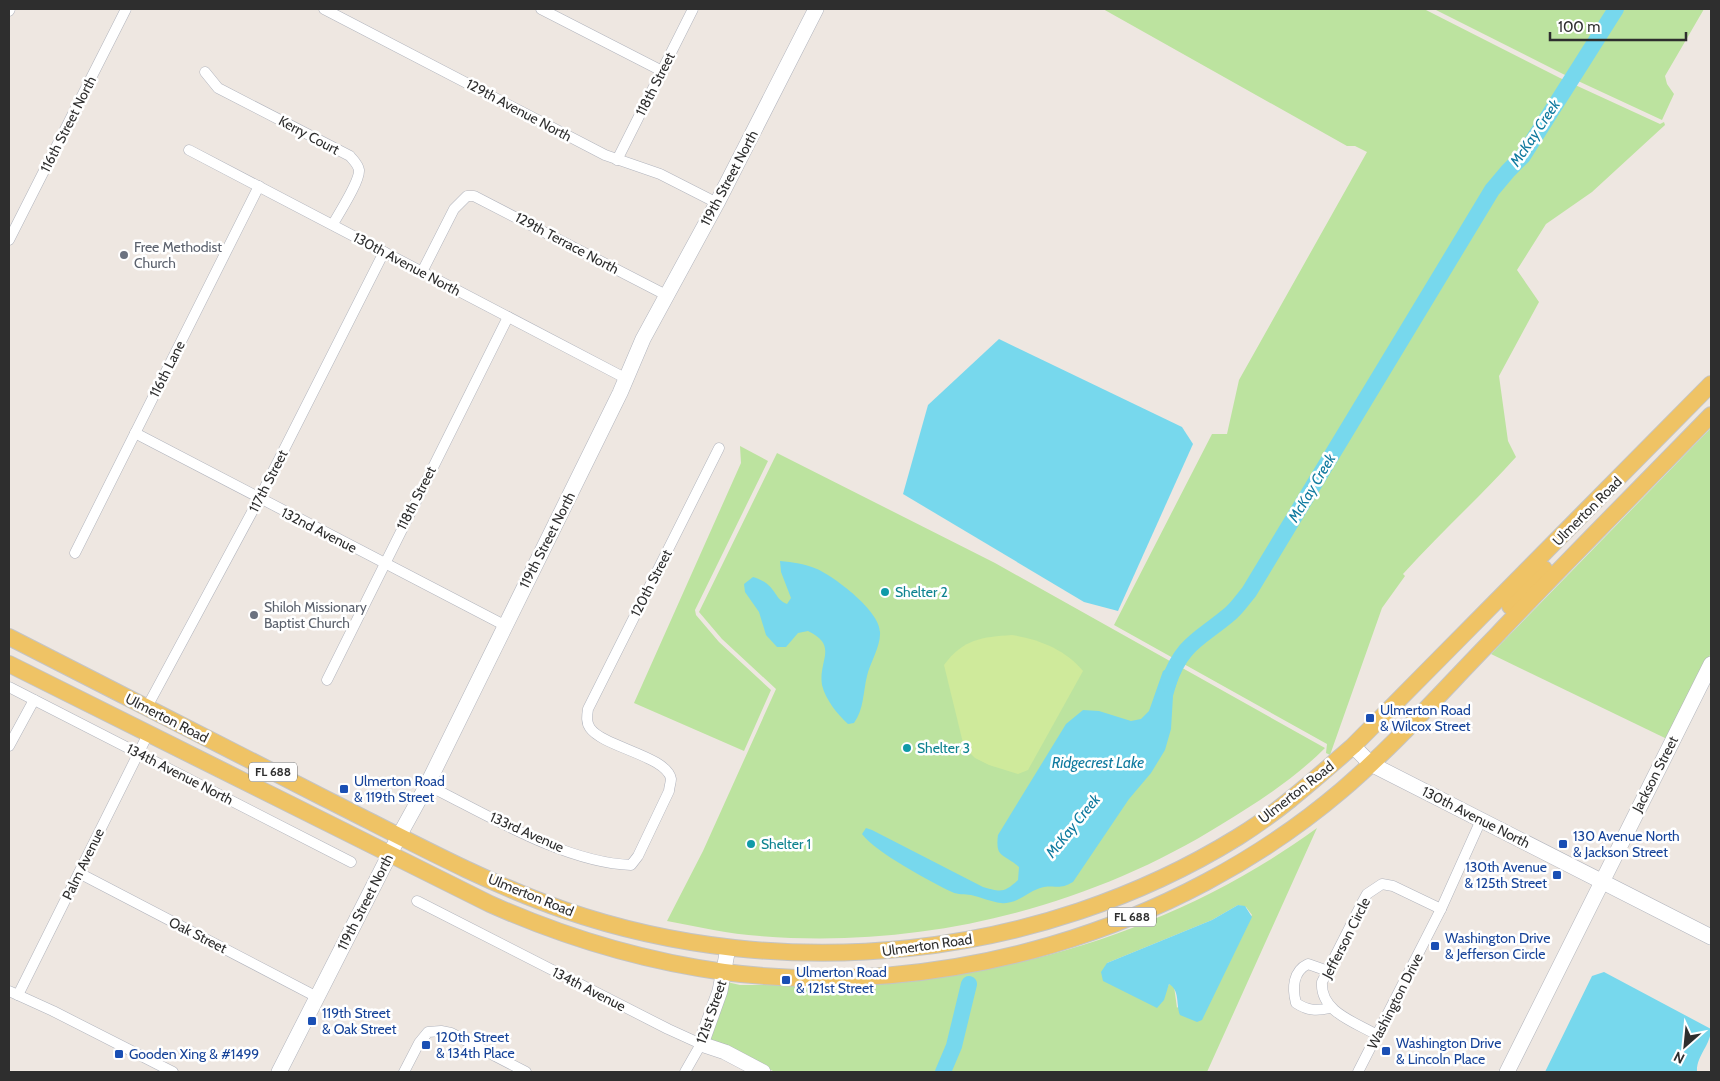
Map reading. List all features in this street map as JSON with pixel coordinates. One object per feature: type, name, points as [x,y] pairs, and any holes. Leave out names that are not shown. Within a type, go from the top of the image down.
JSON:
[{"type":"main road","name":"Ulmerton Road","points":[[9,637],[399,836],[517,891],[564,910],[622,928],[728,948],[843,954],[899,950],[982,938],[1054,918],[1115,897],[1181,869],[1239,837],[1297,795],[1353,746],[1711,384]]},
{"type":"main road","name":"Ulmerton Road","points":[[9,659],[148,734],[389,855],[490,904],[566,935],[671,962],[724,972],[773,976],[875,976],[976,964],[1063,942],[1160,905],[1215,876],[1301,822],[1371,764],[1711,415]]},
{"type":"main road","points":[[1494,637],[1508,608],[1572,539],[1570,528]]},
{"type":"main road","points":[[9,659],[19,653],[45,656]]},
{"type":"main road","points":[[9,659],[48,672],[121,708],[130,711],[147,707]]},
{"type":"street","name":"116th Street North","points":[[9,240],[126,9]]},
{"type":"street","name":"129th Avenue North","points":[[324,9],[618,160],[660,174],[717,203]]},
{"type":"street","points":[[541,9],[662,71]]},
{"type":"street","name":"118th Street","points":[[618,160],[692,9]]},
{"type":"street","name":"119th Street North","points":[[279,1072],[427,784],[620,393],[625,378],[666,295],[717,203],[816,9]]},
{"type":"street","name":"Kerry Court","points":[[205,72],[218,88],[350,156],[359,171],[333,224]]},
{"type":"street","name":"130th Avenue North","points":[[189,150],[625,378]]},
{"type":"street","name":"116th Lane","points":[[75,553],[259,186]]},
{"type":"street","name":"129th Terrace North","points":[[422,272],[454,209],[467,196],[484,199],[666,295]]},
{"type":"street","name":"117th Street","points":[[147,707],[259,499],[384,252]]},
{"type":"street","name":"118th Street","points":[[326,680],[508,317]]},
{"type":"street","name":"132nd Avenue","points":[[135,433],[504,625]]},
{"type":"street","name":"120th Street","points":[[631,865],[638,856],[665,799],[671,779],[666,771],[656,764],[599,735],[591,728],[587,719],[588,709],[720,448]]},
{"type":"street","name":"Jackson Street","points":[[1507,1072],[1711,664]]},
{"type":"street","name":"134th Avenue North","points":[[9,687],[351,862]]},
{"type":"street","points":[[9,746],[34,700]]},
{"type":"street","name":"Palm Avenue","points":[[13,993],[79,873],[148,734]]},
{"type":"street","name":"130th Avenue North","points":[[1353,746],[1371,764],[1711,937]]},
{"type":"street","name":"133rd Avenue","points":[[427,784],[528,835],[561,849],[596,861],[631,865]]},
{"type":"street","name":"Washington Drive","points":[[1358,1072],[1441,909],[1482,820]]},
{"type":"street","name":"Oak Street","points":[[79,873],[317,997]]},
{"type":"street","name":"Jefferson Circle","points":[[1330,1008],[1322,993],[1322,982],[1367,894],[1382,884],[1393,886],[1441,909]]},
{"type":"street","name":"134th Avenue","points":[[417,901],[659,1025],[701,1044],[725,1052],[763,1072]]},
{"type":"street","name":"121st Street","points":[[685,1072],[701,1044],[720,991],[728,948]]},
{"type":"street","points":[[1328,971],[1308,964],[1302,967],[1294,984],[1296,1003],[1305,1009],[1317,1011],[1330,1008],[1377,1035]]},
{"type":"street","points":[[13,993],[53,1010],[172,1072]]},
{"type":"street","points":[[404,1072],[419,1043],[428,1032],[440,1031],[451,1033],[526,1072]]},
{"type":"green space","points":[[1103,9],[1424,9],[1560,78],[1660,124],[1664,122],[1665,125],[1592,192],[1546,224],[1517,270],[1539,302],[1499,376],[1508,441],[1516,457],[1403,574],[1405,576],[1382,608],[1330,755],[1326,753],[1327,744],[1114,625],[1212,434],[1227,434],[1239,380],[1367,152],[1355,146],[1347,146]]},
{"type":"green space","points":[[1434,9],[1704,9],[1665,76],[1667,84],[1674,94],[1662,120],[1563,74]]},
{"type":"green space","points":[[1711,428],[1711,653],[1667,739],[1491,654]]},
{"type":"green space","points":[[740,446],[768,461],[695,610],[696,615],[719,642],[771,690],[744,751],[634,703],[741,463]]},
{"type":"green space","points":[[777,453],[995,563],[1325,748],[1301,770],[1262,798],[1170,854],[1115,879],[1058,900],[1000,917],[941,929],[881,936],[820,938],[748,935],[667,921],[703,851],[776,689],[722,639],[699,612]]},
{"type":"green space","points":[[1012,635],[1032,639],[1060,651],[1083,671],[1028,770],[1018,774],[989,765],[975,758],[964,747],[944,665],[958,650],[974,641]]},
{"type":"green space","points":[[1317,828],[1207,1072],[775,1072],[708,1039],[727,982],[740,985],[876,984],[981,970],[1032,959],[1083,945],[1132,928],[1228,884],[1273,858]],"holes":[[[1238,905],[1246,907],[1252,915],[1177,1008],[1174,986],[1169,984],[1161,1003],[1107,963],[1212,920]]]},
{"type":"water","points":[[999,339],[1182,427],[1193,444],[1118,611],[1084,602],[903,494],[928,405]]},
{"type":"water","points":[[780,561],[803,565],[825,573],[845,587],[865,605],[873,614],[878,624],[880,632],[879,643],[867,676],[860,712],[854,723],[848,724],[840,716],[829,701],[822,685],[825,654],[823,642],[808,631],[798,633],[786,647],[777,647],[766,635],[759,612],[745,592],[744,584],[753,577],[766,583],[779,599],[787,604],[791,598],[781,572]]},
{"type":"water","name":"Ridgecrest Lake","points":[[1175,664],[1179,675],[1173,696],[1171,729],[1165,750],[1151,773],[1129,799],[1073,882],[1061,887],[1044,887],[1018,900],[1007,903],[957,894],[891,858],[862,834],[866,828],[872,830],[983,887],[998,890],[1006,889],[1018,880],[1019,867],[999,852],[998,835],[1066,724],[1083,710],[1099,711],[1131,721],[1141,719],[1149,711],[1163,671]]},
{"type":"water","points":[[1238,905],[1245,906],[1252,917],[1202,1020],[1197,1022],[1180,1015],[1175,990],[1169,984],[1164,1000],[1157,1008],[1103,981],[1101,972],[1107,963],[1212,920]]},
{"type":"water","points":[[1604,972],[1711,1029],[1709,1040],[1697,1066],[1697,1072],[1545,1072],[1592,976]]},
{"type":"waterway","name":"McKay Creek","points":[[1168,684],[1173,670],[1186,650],[1234,611],[1249,592],[1492,190],[1523,156],[1616,9]]},
{"type":"waterway","name":"McKay Creek","points":[[943,1072],[954,1046],[969,984]]},
{"type":"place","name":"Free Methodist Church","points":[[124,255]]},
{"type":"place","name":"Shelter 2","points":[[885,592]]},
{"type":"place","name":"Shiloh Missionary Baptist Church","points":[[254,615]]},
{"type":"place","name":"Ulmerton Road & Wilcox Street","points":[[1370,718]]},
{"type":"place","name":"Shelter 3","points":[[907,748]]},
{"type":"place","name":"Ulmerton Road & 119th Street","points":[[344,789]]},
{"type":"place","name":"Shelter 1","points":[[751,844]]},
{"type":"place","name":"130 Avenue North & Jackson Street","points":[[1563,844]]},
{"type":"place","name":"130th Avenue & 125th Street","points":[[1557,875]]},
{"type":"place","name":"Washington Drive & Jefferson Circle","points":[[1435,946]]},
{"type":"place","name":"Ulmerton Road & 121st Street","points":[[786,980]]},
{"type":"place","name":"119th Street & Oak Street","points":[[312,1021]]},
{"type":"place","name":"120th Street & 134th Place","points":[[426,1045]]},
{"type":"place","name":"Washington Drive & Lincoln Place","points":[[1386,1051]]},
{"type":"place","name":"Gooden Xing & #1499","points":[[119,1054]]}]
